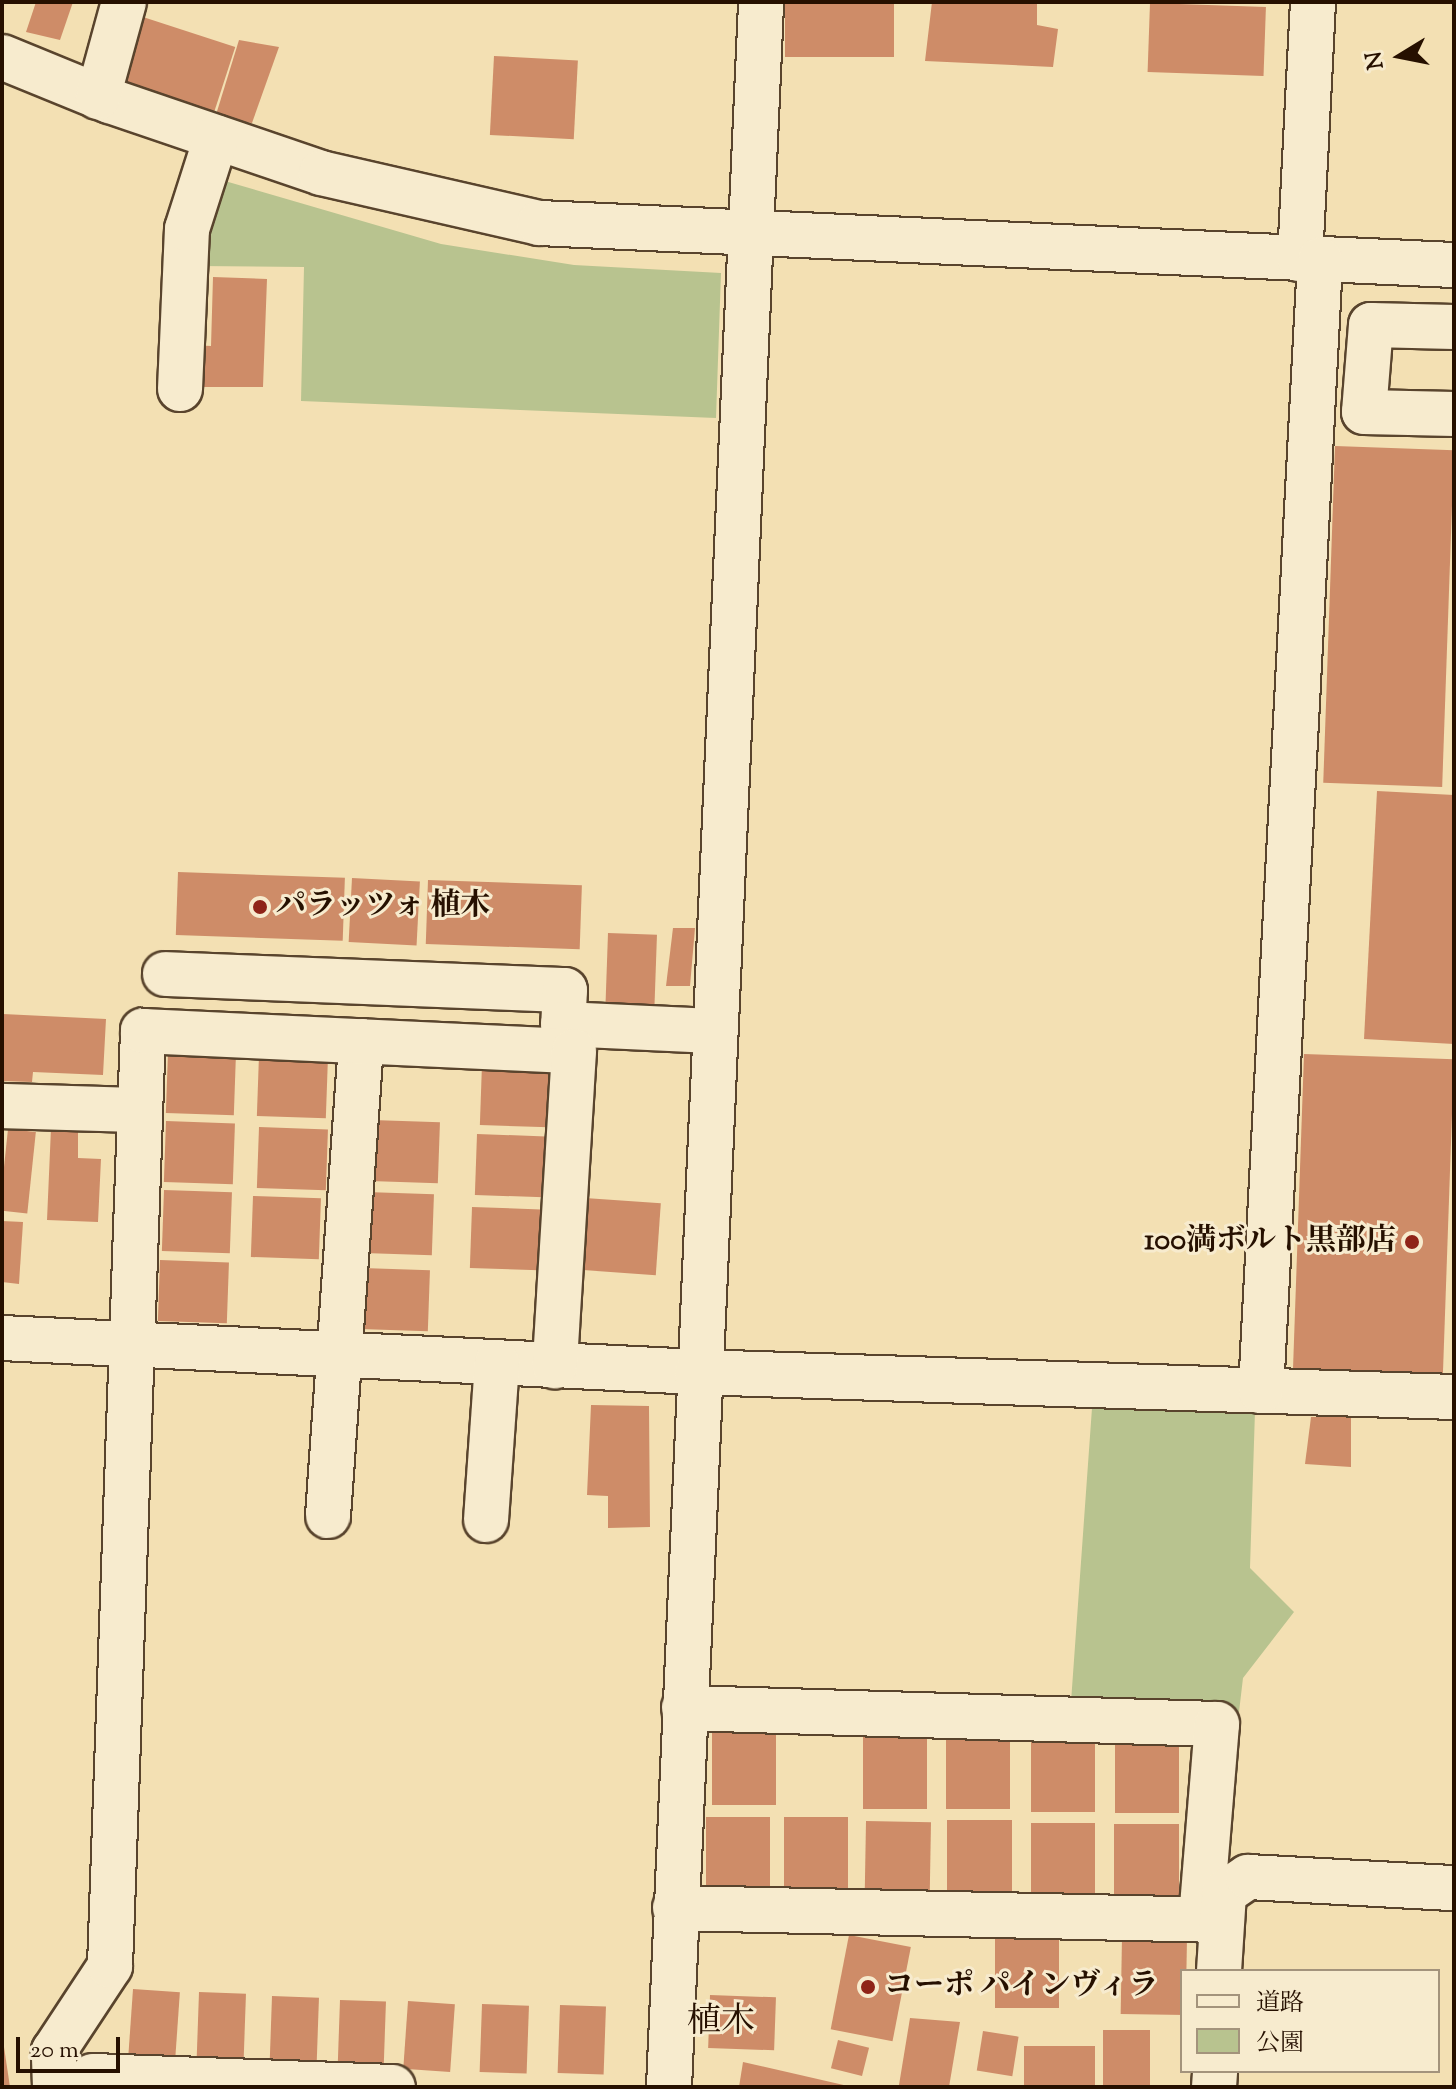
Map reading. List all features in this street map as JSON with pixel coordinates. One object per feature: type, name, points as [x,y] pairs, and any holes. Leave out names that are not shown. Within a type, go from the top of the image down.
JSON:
[{"type":"street","points":[[98,97],[124,2]]},
{"type":"street","points":[[669,2087],[697,1372],[761,2]]},
{"type":"street","points":[[1261,1391],[1310,259],[1313,2]]},
{"type":"street","points":[[2,57],[98,97],[321,173],[539,223],[752,236],[1454,265]]},
{"type":"street","points":[[180,389],[187,229],[216,138]]},
{"type":"street","points":[[1454,327],[1371,325],[1364,412],[1454,414]]},
{"type":"street","points":[[165,974],[565,990],[563,1024],[713,1031]]},
{"type":"street","points":[[55,2087],[54,2051],[110,1966],[136,1344],[143,1031],[574,1051],[555,1366]]},
{"type":"street","points":[[328,1516],[361,1041]]},
{"type":"street","points":[[2,1106],[139,1110]]},
{"type":"street","points":[[2,1338],[697,1372],[1454,1397]]},
{"type":"street","points":[[486,1520],[497,1362]]},
{"type":"street","points":[[684,1708],[1217,1724],[1211,1920],[1219,1969]]},
{"type":"street","points":[[1211,1920],[1224,1893],[1248,1877],[1454,1888]]},
{"type":"street","points":[[675,1908],[1211,1920]]},
{"type":"street","points":[[94,2087],[93,2076],[393,2087]]},
{"type":"green space","points":[[218,179],[441,244],[574,265],[721,273],[716,418],[301,401],[304,267],[198,266]]},
{"type":"green space","points":[[1092,1408],[1255,1411],[1250,1568],[1294,1612],[1243,1678],[1239,1712],[1071,1702]]},
{"type":"building","points":[[36,2],[73,2],[60,40],[26,32]]},
{"type":"building","points":[[785,2],[894,2],[894,57],[785,57]]},
{"type":"building","points":[[932,2],[1037,2],[1037,25],[1058,29],[1053,67],[925,61]]},
{"type":"building","points":[[1150,3],[1266,7],[1264,76],[1148,72]]},
{"type":"building","points":[[143,17],[235,47],[214,112],[122,82]]},
{"type":"building","points":[[239,40],[279,47],[252,123],[215,118]]},
{"type":"building","points":[[494,56],[578,60],[574,139],[490,135]]},
{"type":"building","points":[[213,277],[267,279],[263,387],[195,387],[193,345],[211,346]]},
{"type":"building","points":[[1335,446],[1454,450],[1442,787],[1323,783]]},
{"type":"building","points":[[1377,791],[1454,795],[1454,1044],[1364,1039]]},
{"type":"building","name":"パラッツォ 植木","points":[[178,872],[345,878],[343,941],[176,935]]},
{"type":"building","points":[[352,878],[420,882],[417,945],[349,942]]},
{"type":"building","points":[[428,880],[582,885],[580,949],[426,944]]},
{"type":"building","points":[[673,928],[695,928],[690,986],[666,986]]},
{"type":"building","points":[[608,933],[657,935],[655,1005],[606,1003]]},
{"type":"building","points":[[3,1014],[106,1019],[103,1075],[33,1072],[32,1082],[2,1081]]},
{"type":"building","points":[[168,1052],[236,1054],[234,1115],[166,1113]]},
{"type":"building","points":[[1304,1054],[1454,1059],[1443,1376],[1293,1371]]},
{"type":"building","points":[[259,1055],[328,1057],[326,1118],[257,1116]]},
{"type":"building","points":[[482,1064],[551,1066],[549,1127],[480,1125]]},
{"type":"building","points":[[372,1120],[440,1122],[438,1183],[370,1181]]},
{"type":"building","points":[[166,1121],[235,1123],[233,1184],[164,1182]]},
{"type":"building","points":[[259,1127],[328,1129],[326,1190],[257,1188]]},
{"type":"building","points":[[51,1128],[78,1130],[78,1158],[101,1159],[98,1222],[47,1220]]},
{"type":"building","points":[[8,1129],[36,1132],[27,1213],[2,1211]]},
{"type":"building","points":[[477,1134],[546,1136],[544,1197],[475,1195]]},
{"type":"building","points":[[164,1190],[232,1192],[230,1253],[162,1251]]},
{"type":"building","points":[[366,1192],[434,1194],[432,1255],[364,1253]]},
{"type":"building","points":[[253,1196],[321,1198],[319,1259],[251,1257]]},
{"type":"building","points":[[585,1198],[661,1203],[656,1275],[580,1270]]},
{"type":"building","points":[[472,1207],[541,1209],[539,1270],[470,1268]]},
{"type":"building","points":[[2,1221],[23,1222],[19,1284],[2,1282]]},
{"type":"building","points":[[160,1260],[229,1262],[227,1323],[158,1321]]},
{"type":"building","points":[[362,1268],[430,1270],[428,1331],[360,1329]]},
{"type":"building","points":[[591,1405],[649,1406],[650,1527],[608,1528],[608,1496],[587,1495]]},
{"type":"building","points":[[1311,1417],[1351,1417],[1351,1467],[1305,1464]]},
{"type":"building","points":[[712,1729],[776,1729],[776,1805],[712,1805]]},
{"type":"building","points":[[863,1732],[927,1732],[927,1809],[863,1809]]},
{"type":"building","points":[[946,1733],[1010,1733],[1010,1809],[946,1809]]},
{"type":"building","points":[[1031,1736],[1095,1736],[1095,1812],[1031,1812]]},
{"type":"building","points":[[1115,1736],[1179,1736],[1179,1813],[1115,1813]]},
{"type":"building","points":[[706,1817],[770,1817],[770,1894],[706,1894]]},
{"type":"building","points":[[784,1817],[848,1817],[848,1894],[784,1894]]},
{"type":"building","points":[[947,1820],[1012,1820],[1012,1896],[947,1896]]},
{"type":"building","points":[[866,1821],[931,1822],[930,1899],[865,1898]]},
{"type":"building","points":[[1031,1823],[1095,1823],[1095,1899],[1031,1899]]},
{"type":"building","points":[[1114,1824],[1179,1824],[1179,1901],[1114,1901]]},
{"type":"building","points":[[995,1931],[1059,1931],[1059,2008],[995,2008]]},
{"type":"building","name":"コーポ パインヴィラ","points":[[849,1935],[911,1947],[893,2041],[831,2029]]},
{"type":"building","points":[[1122,1937],[1187,1938],[1186,1969],[1180,1969],[1180,2015],[1121,2014]]},
{"type":"building","points":[[133,1989],[180,1992],[175,2060],[128,2057]]},
{"type":"building","points":[[199,1992],[246,1994],[244,2062],[197,2060]]},
{"type":"building","points":[[710,1995],[776,1997],[774,2050],[708,2048]]},
{"type":"building","points":[[272,1996],[319,1998],[317,2066],[270,2064]]},
{"type":"building","points":[[340,2000],[386,2002],[384,2069],[338,2067]]},
{"type":"building","points":[[408,2001],[455,2004],[450,2072],[403,2069]]},
{"type":"building","points":[[482,2004],[529,2006],[527,2074],[480,2072]]},
{"type":"building","points":[[560,2005],[606,2007],[604,2075],[558,2073]]},
{"type":"building","points":[[910,2018],[960,2022],[949,2087],[899,2085]]},
{"type":"building","points":[[1103,2030],[1150,2030],[1150,2087],[1103,2087]]},
{"type":"building","points":[[983,2031],[1019,2037],[1012,2076],[977,2071]]},
{"type":"building","points":[[838,2040],[869,2048],[862,2076],[831,2068]]},
{"type":"building","points":[[1024,2046],[1095,2046],[1095,2087],[1024,2087]]},
{"type":"building","points":[[4,2047],[10,2087],[2,2087]]},
{"type":"building","points":[[743,2062],[848,2086],[848,2087],[739,2087]]},
{"type":"place","name":"パラッツォ 植木","points":[[260,907]]},
{"type":"place","name":"100満ボルト黒部店","points":[[1412,1242]]},
{"type":"place","name":"コーポ パインヴィラ","points":[[868,1987]]},
{"type":"district","name":"植木","points":[[721,2023]]}]
